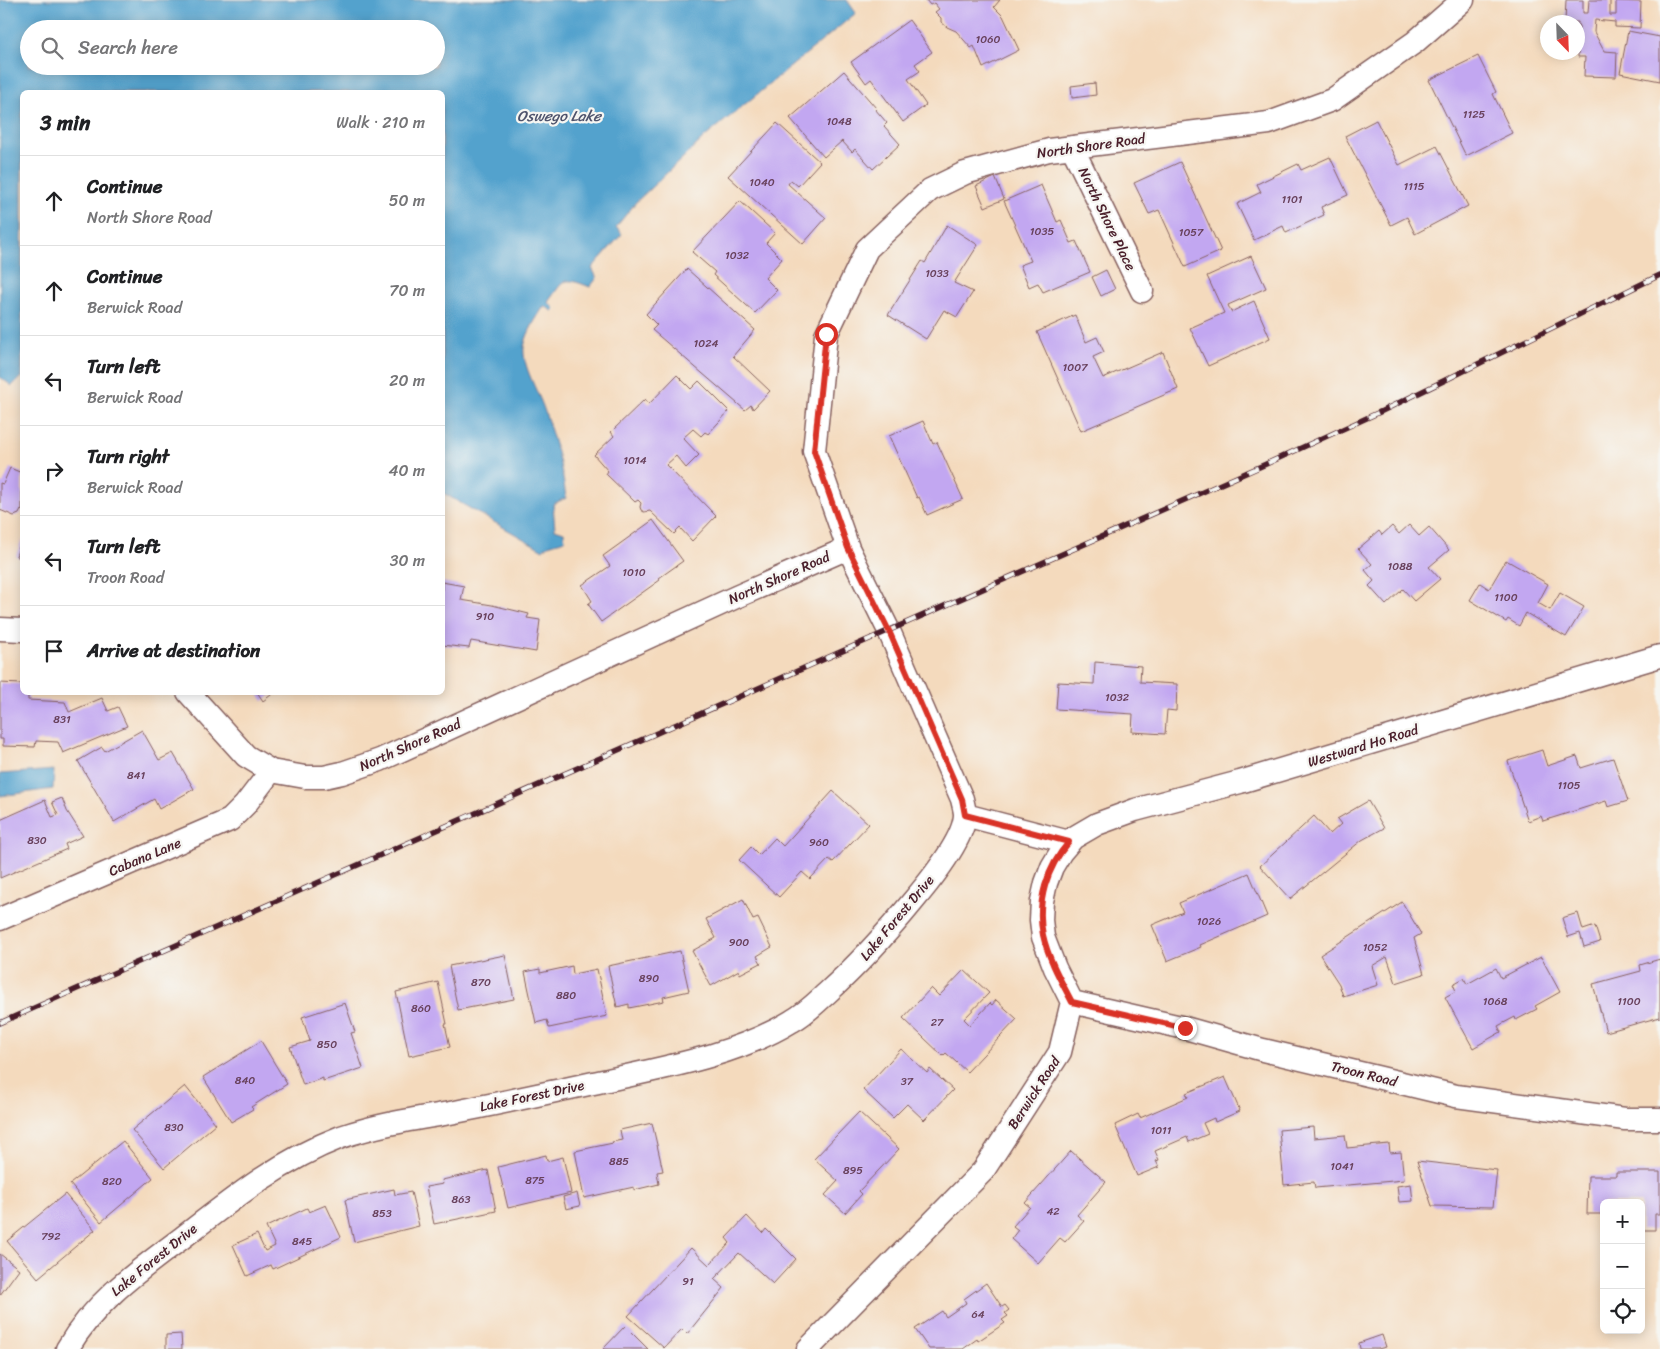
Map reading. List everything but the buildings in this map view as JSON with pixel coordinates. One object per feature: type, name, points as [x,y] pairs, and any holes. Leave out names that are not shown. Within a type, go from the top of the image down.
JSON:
[{"type":"street","name":"North Shore Road","points":[[191,695],[246,756],[271,771],[305,777],[342,774],[848,548],[814,451],[826,334],[867,249],[930,190],[965,173],[1049,150],[1269,123],[1332,100],[1415,42],[1463,0]]},
{"type":"street","name":"North Shore Place","points":[[1072,148],[1142,291]]},
{"type":"street","points":[[848,548],[889,631],[962,799],[965,815],[1069,842],[1052,867],[1046,883],[1042,901],[1041,920],[1043,937],[1072,1002]]},
{"type":"street","points":[[0,629],[20,630]]},
{"type":"street","name":"Westward Ho Road","points":[[1069,842],[1098,824],[1135,810],[1240,782],[1660,656]]},
{"type":"street","name":"Cabana Lane","points":[[0,919],[230,820],[245,805],[271,771]]},
{"type":"street","name":"Lake Forest Drive","points":[[67,1349],[79,1329],[116,1289],[231,1199],[270,1173],[319,1147],[343,1137],[398,1122],[668,1068],[721,1052],[768,1035],[781,1028],[796,1019],[852,970],[886,934],[921,892],[954,846],[961,832],[965,815]]},
{"type":"street","name":"Troon Road","points":[[1072,1002],[1185,1028],[1263,1050],[1456,1096],[1625,1119],[1660,1119]]},
{"type":"street","name":"Berwick Road","points":[[808,1349],[982,1171],[1047,1075],[1060,1052],[1072,1002]]},
{"type":"water","name":"Oswego Lake","points":[[0,0],[847,0],[856,13],[705,137],[636,202],[616,227],[622,234],[592,268],[597,278],[590,287],[574,281],[561,284],[548,302],[555,309],[553,311],[544,306],[535,321],[525,341],[525,362],[544,409],[554,441],[563,476],[566,498],[553,504],[555,529],[564,532],[565,540],[548,545],[543,550],[445,494],[445,90],[20,90],[20,378],[12,386],[0,377]]},
{"type":"water","points":[[54,770],[53,789],[0,796],[0,774]]},
{"type":"railway","points":[[0,1023],[1266,464],[1382,411],[1660,275]]},
{"type":"route","points":[[826,334],[814,451],[848,548],[872,593],[889,631],[962,799],[965,815],[1069,842],[1052,867],[1046,883],[1042,901],[1041,920],[1043,937],[1055,968],[1072,1002],[1185,1028]]}]
